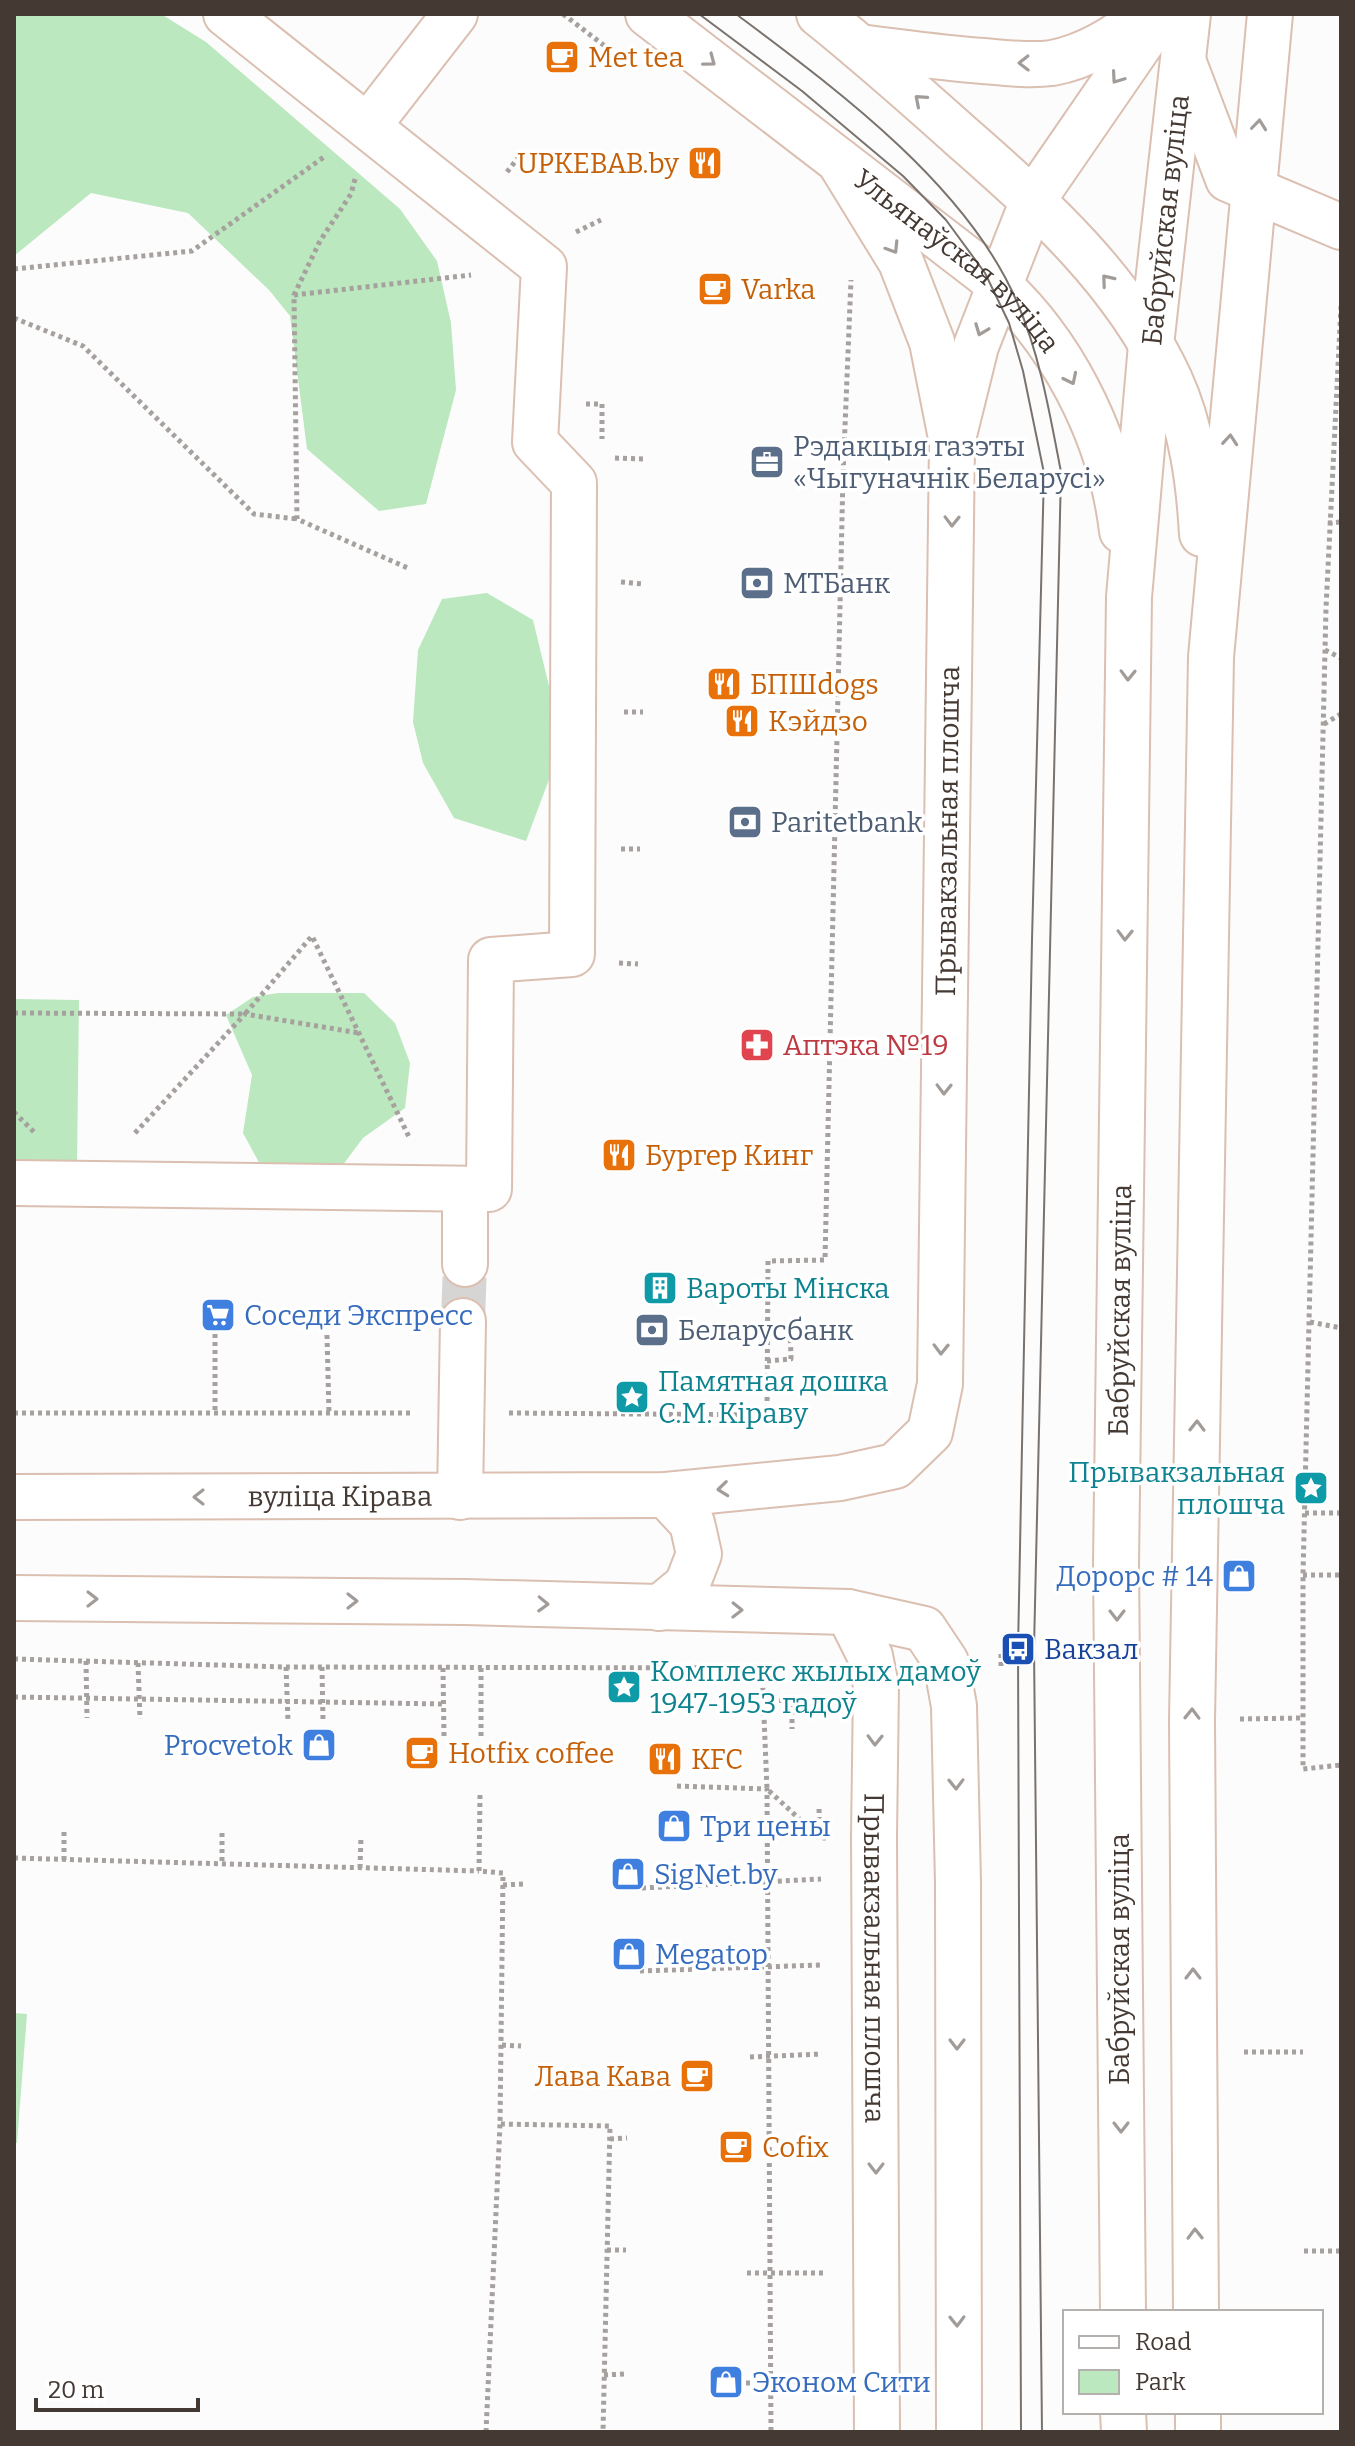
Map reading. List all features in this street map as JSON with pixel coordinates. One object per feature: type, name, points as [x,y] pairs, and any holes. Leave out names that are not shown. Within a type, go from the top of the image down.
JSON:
[{"type":"main road","points":[[14,1183],[489,1189],[491,960],[572,954],[574,483],[535,442],[558,251],[368,126],[226,14]]},
{"type":"main road","points":[[368,126],[455,14]]},
{"type":"main road","name":"Ульянаўская вуліца","points":[[648,14],[837,158],[1018,303],[1065,366],[1100,439],[1120,518],[1129,597]]},
{"type":"main road","points":[[819,14],[1033,200],[1088,256],[1151,345],[1129,597]]},
{"type":"main road","points":[[859,47],[969,60],[1052,63],[1092,50],[1130,27],[1144,14]]},
{"type":"main road","points":[[952,443],[976,346],[1033,200],[1161,14]]},
{"type":"main road","name":"Бабруйская вуліца","points":[[1188,14],[1151,345],[1171,382],[1186,425],[1199,485],[1211,657]]},
{"type":"main road","name":"Бабруйская вуліца","points":[[1196,2310],[1192,1720],[1211,657],[1270,14]]},
{"type":"main road","points":[[1184,63],[1228,179],[1341,227]]},
{"type":"main road","name":"Прывакзальная плошча","points":[[801,1481],[840,1478],[895,1466],[930,1432],[940,1384],[952,443],[932,342],[901,262],[837,158]]},
{"type":"main road","name":"Бабруйская вуліца","points":[[1123,2310],[1116,1564],[1129,597]]},
{"type":"main road","points":[[450,1189],[465,1264]]},
{"type":"main road","points":[[460,1497],[463,1321]]},
{"type":"main road","name":"вуліца Кірава","points":[[14,1497],[666,1495],[801,1481]]},
{"type":"main road","points":[[659,1608],[687,1585],[699,1554],[692,1523],[666,1495]]},
{"type":"main road","points":[[14,1598],[465,1602],[848,1612],[924,1629],[946,1662],[954,1706],[958,1883],[959,2432]]},
{"type":"main road","name":"Прывакзальная плошча","points":[[848,1612],[870,1656],[876,1686],[877,2432]]},
{"type":"path","points":[[563,14],[611,51]]},
{"type":"path","points":[[14,269],[192,251],[368,126]]},
{"type":"path","points":[[297,519],[294,295],[320,241],[351,194],[368,126]]},
{"type":"path","points":[[503,177],[521,154]]},
{"type":"path","points":[[294,295],[558,251],[601,220]]},
{"type":"path","points":[[825,1260],[843,475],[852,268]]},
{"type":"path","points":[[1341,306],[1328,523],[1303,1575],[1303,1769],[1341,1765]]},
{"type":"path","points":[[14,318],[83,346],[254,514],[297,519],[410,569]]},
{"type":"path","points":[[602,458],[646,459]]},
{"type":"path","points":[[1328,523],[1341,522]]},
{"type":"path","points":[[1325,650],[1341,658]]},
{"type":"path","points":[[1324,724],[1341,714]]},
{"type":"path","points":[[87,1184],[245,1014],[312,936],[359,1033],[450,1189]]},
{"type":"path","points":[[14,1013],[245,1014],[359,1033]]},
{"type":"path","points":[[1310,1322],[1341,1328]]},
{"type":"path","points":[[767,1361],[791,1359],[790,1324]]},
{"type":"path","points":[[215,1334],[215,1414]]},
{"type":"path","points":[[327,1335],[329,1413]]},
{"type":"path","points":[[1305,1513],[1341,1513]]},
{"type":"path","points":[[1303,1575],[1341,1575]]},
{"type":"path","points":[[1001,1652],[1018,1649]]},
{"type":"path","points":[[14,1659],[286,1667],[762,1668],[767,1789],[771,2432]]},
{"type":"path","points":[[86,1661],[87,1718]]},
{"type":"path","points":[[138,1663],[140,1719]]},
{"type":"path","points":[[286,1667],[288,1721]]},
{"type":"path","points":[[322,1667],[323,1722]]},
{"type":"path","points":[[481,1667],[481,1736]]},
{"type":"path","points":[[443,1668],[444,1736]]},
{"type":"path","points":[[14,1697],[444,1704]]},
{"type":"path","points":[[763,1701],[792,1700],[792,1729]]},
{"type":"path","points":[[1192,1720],[1303,1718]]},
{"type":"path","points":[[677,1786],[767,1789],[820,1838]]},
{"type":"path","points":[[479,1871],[480,1795]]},
{"type":"path","points":[[64,1831],[64,1860]]},
{"type":"path","points":[[222,1833],[222,1864]]},
{"type":"path","points":[[360,1868],[361,1836]]},
{"type":"path","points":[[14,1858],[503,1873],[500,2124],[486,2432]]},
{"type":"path","points":[[642,1888],[821,1879]]},
{"type":"path","points":[[503,1885],[523,1884]]},
{"type":"path","points":[[640,1971],[822,1965]]},
{"type":"path","points":[[501,2045],[521,2046]]},
{"type":"path","points":[[750,2057],[822,2054]]},
{"type":"path","points":[[500,2124],[610,2126],[603,2432]]},
{"type":"path","points":[[610,2139],[627,2138]]},
{"type":"path","points":[[607,2250],[626,2250]]},
{"type":"path","points":[[1304,2251],[1341,2251]]},
{"type":"path","points":[[747,2273],[824,2273]]},
{"type":"path","points":[[604,2375],[624,2374]]},
{"type":"path","points":[[746,2383],[826,2384]]},
{"type":"green space","points":[[14,14],[161,14],[206,42],[400,209],[437,261],[451,323],[456,390],[426,504],[379,511],[307,449],[290,316],[269,290],[188,213],[91,193],[14,256]]},
{"type":"green space","points":[[487,593],[533,620],[556,715],[554,766],[526,841],[454,818],[423,763],[413,722],[418,650],[442,599]]},
{"type":"green space","points":[[278,993],[364,993],[395,1023],[410,1063],[405,1108],[363,1138],[336,1174],[268,1179],[243,1133],[252,1075],[226,1015],[253,997]]},
{"type":"green space","points":[[14,999],[79,1000],[77,1165],[14,1164]]},
{"type":"green space","points":[[14,2013],[27,2014],[17,2143],[14,2143]]},
{"type":"tunnel","points":[[463,1321],[465,1264]]},
{"type":"tram line","points":[[699,14],[802,91],[903,176],[946,220],[985,273],[1009,323],[1023,371],[1044,473],[1018,1649],[1021,2432]]},
{"type":"tram line","points":[[736,14],[856,107],[932,179],[966,218],[995,259],[1025,322],[1044,386],[1061,472],[1034,1648],[1042,2432]]},
{"type":"place","name":"Met tea","points":[[562,57]]},
{"type":"place","name":"UPKEBAB.by","points":[[705,163]]},
{"type":"place","name":"Varka","points":[[715,289]]},
{"type":"place","name":"Рэдакцыя газэты «Чыгуначнік Беларусі»","points":[[767,462]]},
{"type":"place","name":"МТБанк","points":[[757,583]]},
{"type":"place","name":"БПШdogs","points":[[724,684]]},
{"type":"place","name":"Кэйдзо","points":[[742,721]]},
{"type":"place","name":"Paritetbank","points":[[745,822]]},
{"type":"place","name":"Аптэка №19","points":[[757,1045]]},
{"type":"place","name":"Бургер Кинг","points":[[619,1155]]},
{"type":"place","name":"Вароты Мінска","points":[[660,1288]]},
{"type":"place","name":"Соседи Экспресс","points":[[218,1315]]},
{"type":"place","name":"Беларусбанк","points":[[652,1330]]},
{"type":"place","name":"Памятная дошка С.М. Кіраву","points":[[632,1397]]},
{"type":"place","name":"Прывакзальная плошча","points":[[1311,1488]]},
{"type":"place","name":"Дорорс # 14","points":[[1239,1576]]},
{"type":"place","name":"Вакзал","points":[[1018,1649]]},
{"type":"place","name":"Комплекс жылых дамоў 1947-1953 гадоў","points":[[624,1687]]},
{"type":"place","name":"Procvetok","points":[[319,1745]]},
{"type":"place","name":"Hotfix coffee","points":[[422,1753]]},
{"type":"place","name":"KFC","points":[[665,1759]]},
{"type":"place","name":"Три цены","points":[[674,1826]]},
{"type":"place","name":"SigNet.by","points":[[628,1874]]},
{"type":"place","name":"Megatop","points":[[629,1954]]},
{"type":"place","name":"Лава Кава","points":[[697,2076]]},
{"type":"place","name":"Cofix","points":[[736,2147]]},
{"type":"place","name":"Эконом Сити","points":[[726,2382]]}]
